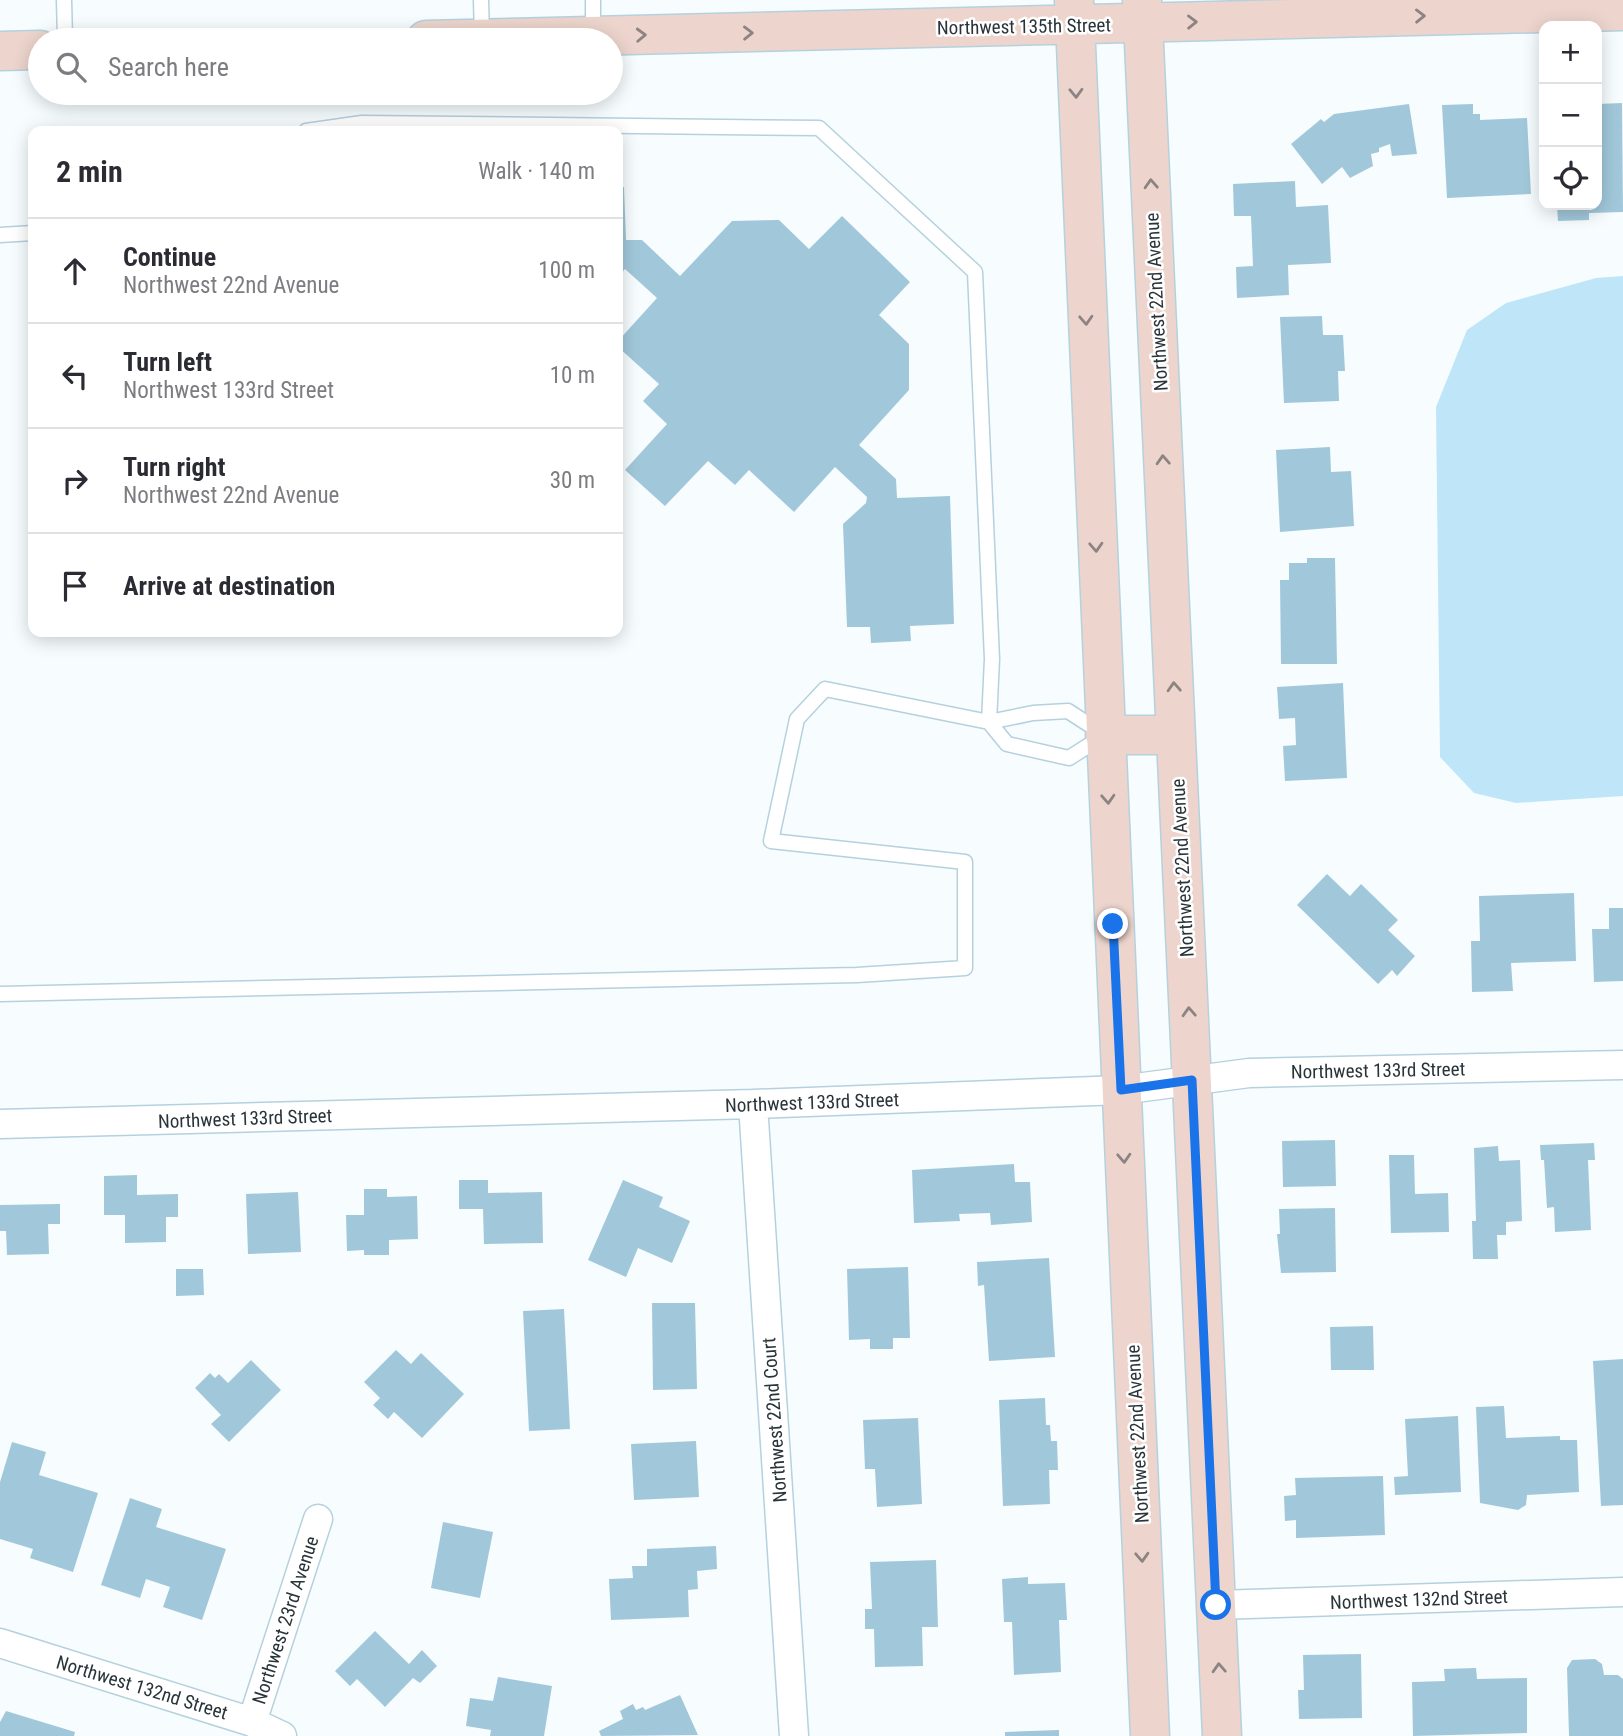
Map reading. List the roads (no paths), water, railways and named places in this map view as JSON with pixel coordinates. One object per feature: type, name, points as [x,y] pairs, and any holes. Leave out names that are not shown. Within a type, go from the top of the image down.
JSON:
[{"type":"main road","name":"Northwest 135th Street","points":[[540,28],[593,18],[1380,9],[1623,11]]},
{"type":"main road","name":"Northwest 22nd Avenue","points":[[1074,12],[1150,1736]]},
{"type":"main road","name":"Northwest 22nd Avenue","points":[[1143,12],[1222,1736]]},
{"type":"main road","points":[[0,51],[28,50]]},
{"type":"main road","points":[[1105,735],[1176,735]]},
{"type":"street","name":"Northwest 133rd Street","points":[[0,1124],[753,1104],[1121,1090],[1250,1073],[1623,1065]]},
{"type":"street","name":"Northwest 22nd Court","points":[[753,1104],[794,1736]]},
{"type":"street","name":"Northwest 23rd Avenue","points":[[252,1722],[318,1519]]},
{"type":"street","name":"Northwest 132nd Street","points":[[1216,1605],[1623,1592]]},
{"type":"street","name":"Northwest 132nd Street","points":[[0,1643],[252,1722],[282,1736]]},
{"type":"lane","points":[[64,0],[65,28]]},
{"type":"lane","points":[[481,0],[482,28]]},
{"type":"lane","points":[[0,993],[843,975],[965,968],[965,862],[771,841],[797,719],[825,689],[989,722],[1033,713],[1068,711],[1105,735],[1069,758],[1007,744],[989,722],[992,659],[975,272],[819,128],[362,123],[341,126]]},
{"type":"lane","points":[[0,235],[28,233]]},
{"type":"water","points":[[1623,276],[1623,796],[1516,803],[1474,793],[1440,757],[1436,407],[1467,330],[1506,303],[1596,278]]}]
